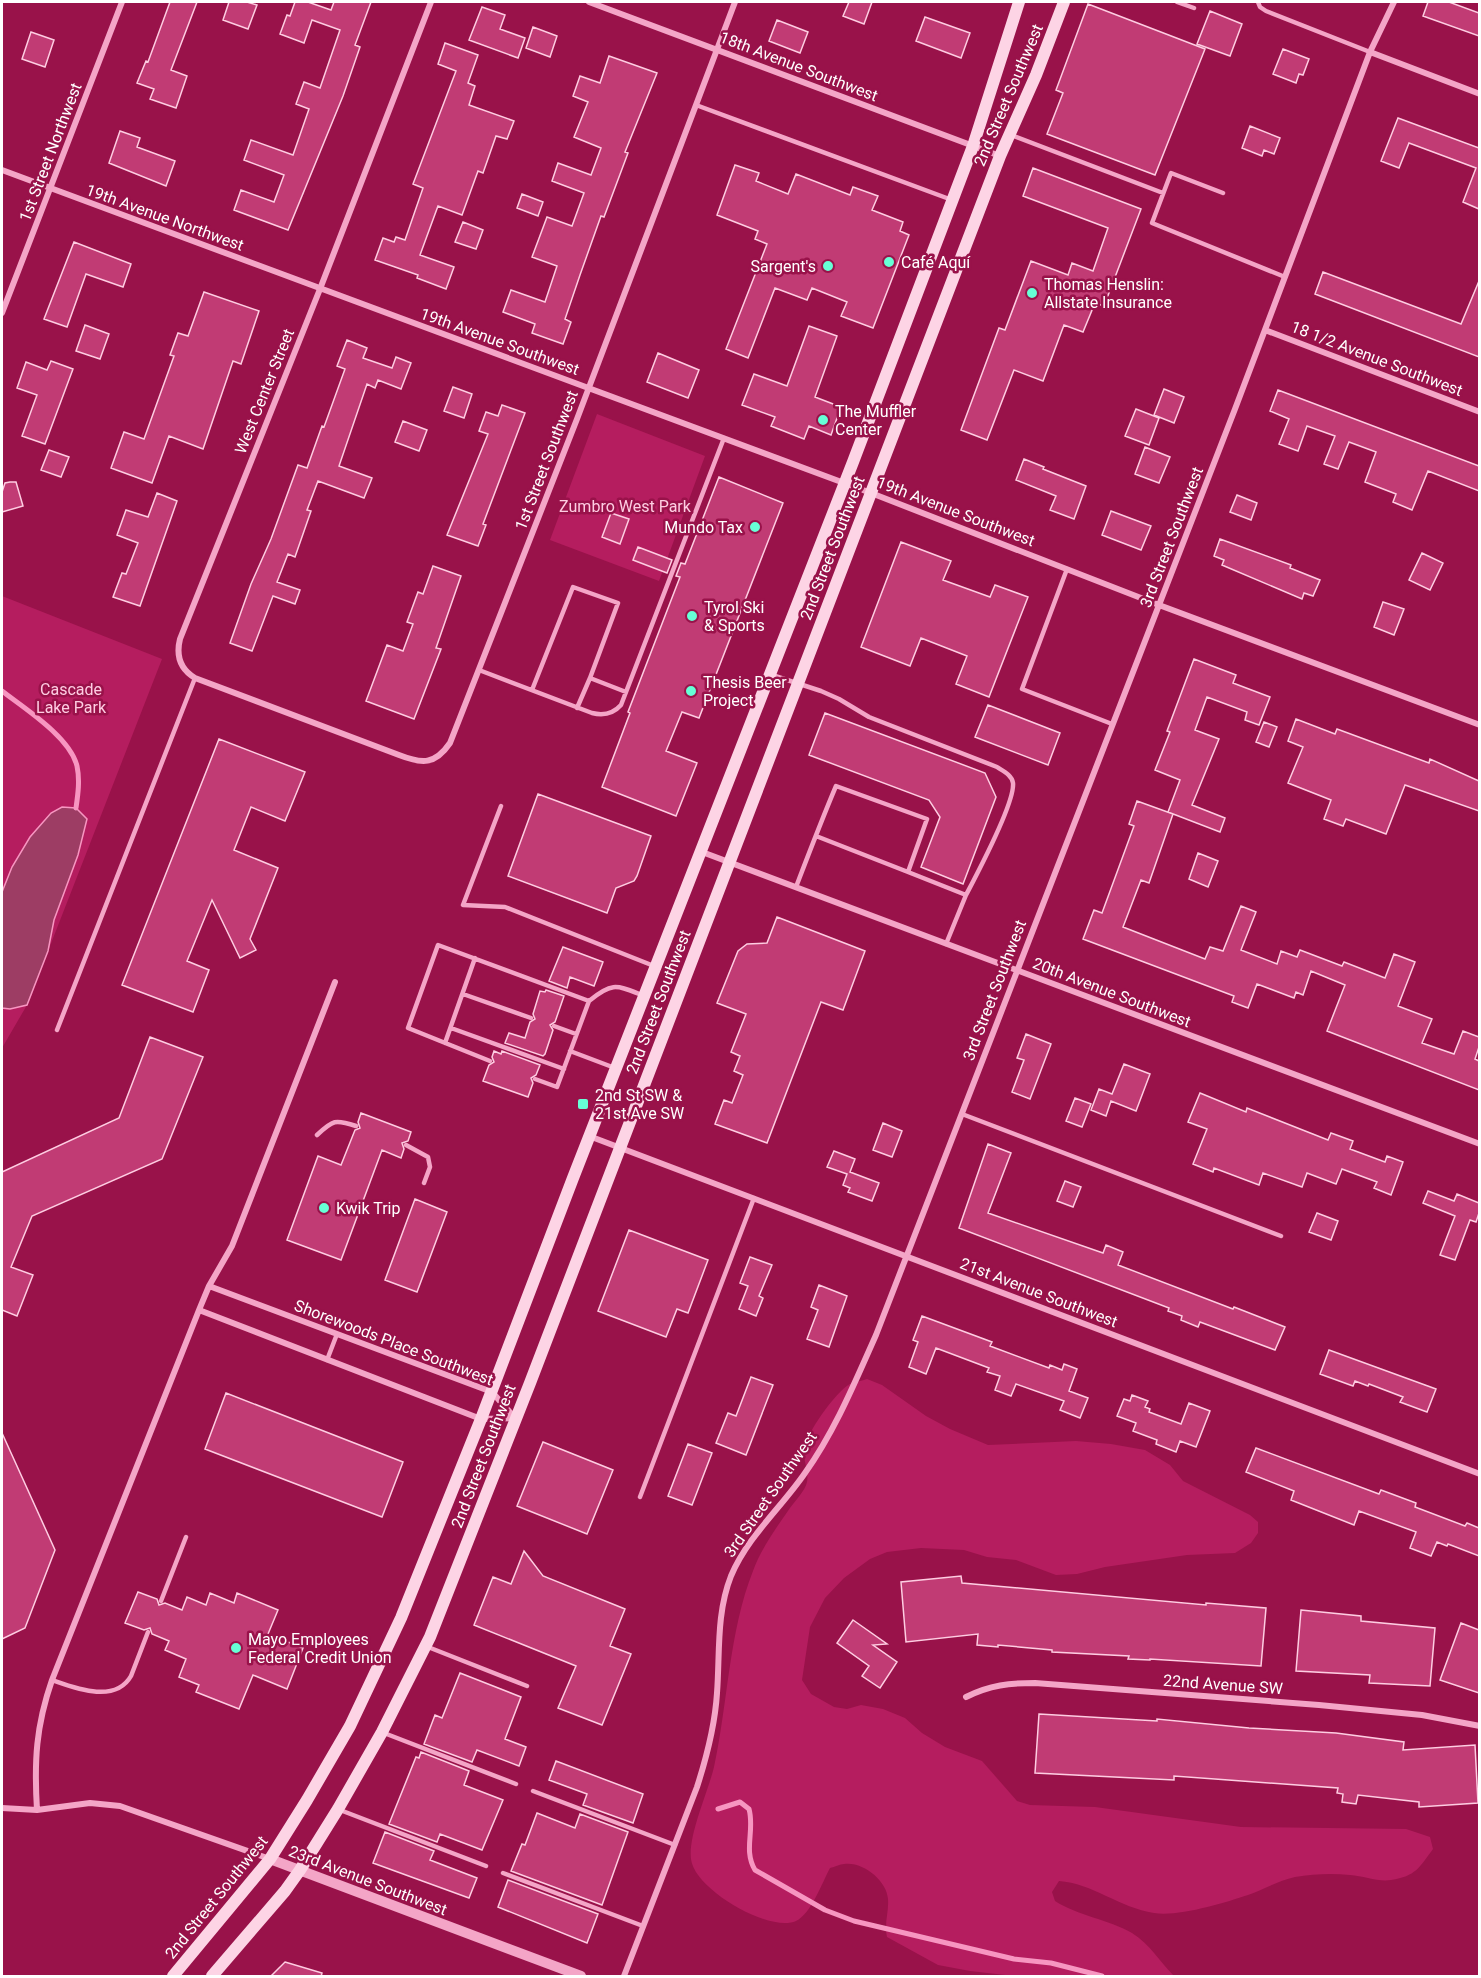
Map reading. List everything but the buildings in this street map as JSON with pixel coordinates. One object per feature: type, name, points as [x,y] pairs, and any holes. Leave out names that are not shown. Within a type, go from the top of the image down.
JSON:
[{"type":"main road","name":"2nd Street Southwest","points":[[173,1977],[270,1859],[323,1773],[375,1676],[423,1567],[974,146],[1019,2]]},
{"type":"main road","name":"2nd Street Southwest","points":[[212,1977],[258,1924],[300,1870],[382,1732],[426,1646],[1000,156],[1040,66],[1064,2]]},
{"type":"street","name":"1st Street Northwest","points":[[2,313],[122,2]]},
{"type":"street","name":"West Center Street","points":[[195,678],[189,675],[181,665],[178,651],[180,639],[320,289],[431,2]]},
{"type":"street","name":"18th Avenue Southwest","points":[[589,2],[1000,156]]},
{"type":"street","name":"1st Street Southwest","points":[[195,678],[408,759],[431,760],[439,756],[450,743],[735,2]]},
{"type":"street","name":"3rd Street Southwest","points":[[624,1977],[697,1787],[711,1737],[718,1693],[721,1612],[731,1576],[749,1544],[805,1473],[828,1437],[857,1379],[907,1256],[1159,605],[1370,52],[1394,2]]},
{"type":"street","points":[[1370,52],[1479,94]]},
{"type":"street","name":"19th Avenue Northwest","points":[[2,170],[320,289]]},
{"type":"street","name":"19th Avenue Southwest","points":[[320,289],[845,483],[1159,605],[1479,725]]},
{"type":"street","name":"18 1/2 Avenue Southwest","points":[[1265,330],[1479,412]]},
{"type":"street","name":"20th Avenue Southwest","points":[[702,852],[1479,1144]]},
{"type":"street","points":[[37,1810],[38,1730],[52,1680],[199,1310],[232,1246],[335,982]]},
{"type":"street","name":"21st Avenue Southwest","points":[[590,1136],[1479,1474]]},
{"type":"street","name":"Shorewoods Place Southwest","points":[[210,1286],[492,1392],[515,1418]]},
{"type":"street","points":[[199,1310],[481,1419],[515,1418]]},
{"type":"street","name":"22nd Avenue SW","points":[[966,1697],[991,1686],[1008,1683],[1035,1683],[1319,1705],[1422,1715],[1479,1726]]},
{"type":"street","name":"23rd Avenue Southwest","points":[[2,1808],[37,1810],[90,1803],[120,1806],[300,1870],[581,1977]]},
{"type":"lane","points":[[1177,2],[1194,8]]},
{"type":"lane","points":[[1258,2],[1260,7],[1266,11],[1370,52]]},
{"type":"lane","points":[[696,105],[952,200]]},
{"type":"lane","points":[[1009,135],[1163,193]]},
{"type":"lane","points":[[1223,193],[1171,173],[1152,223],[1285,277]]},
{"type":"lane","points":[[479,670],[600,715],[616,710],[621,705],[724,438]]},
{"type":"lane","points":[[1067,569],[1022,689],[1112,724]]},
{"type":"lane","points":[[532,690],[573,587],[618,603],[577,708]]},
{"type":"lane","points":[[770,675],[839,699],[869,717],[997,767],[1010,775],[1013,781],[1012,794],[997,834],[966,895],[946,944]]},
{"type":"lane","points":[[57,1030],[195,678]]},
{"type":"lane","points":[[590,678],[626,692]]},
{"type":"lane","points":[[795,887],[836,786],[927,819],[908,872]]},
{"type":"lane","points":[[501,806],[463,904],[505,908],[656,967]]},
{"type":"lane","points":[[816,836],[966,895]]},
{"type":"lane","points":[[490,1061],[408,1028],[438,945],[589,1001]]},
{"type":"lane","points":[[445,1043],[476,958]]},
{"type":"lane","points":[[535,1079],[557,1087],[589,1001],[603,989],[620,986],[645,996]]},
{"type":"lane","points":[[463,994],[531,1018]]},
{"type":"lane","points":[[554,1026],[576,1034]]},
{"type":"lane","points":[[451,1028],[564,1069]]},
{"type":"lane","points":[[570,1051],[616,1068]]},
{"type":"lane","points":[[962,1114],[1281,1236]]},
{"type":"lane","points":[[317,1135],[329,1123],[335,1121],[356,1126]]},
{"type":"lane","points":[[406,1145],[428,1156],[430,1167],[424,1184]]},
{"type":"lane","points":[[640,1497],[754,1198]]},
{"type":"lane","points":[[327,1359],[337,1334]]},
{"type":"lane","points":[[161,1601],[186,1537]]},
{"type":"lane","points":[[52,1680],[87,1691],[101,1692],[118,1689],[131,1676],[148,1632]]},
{"type":"lane","points":[[426,1646],[527,1686]]},
{"type":"lane","points":[[382,1732],[516,1784]]},
{"type":"lane","points":[[533,1791],[675,1845]]},
{"type":"lane","points":[[338,1809],[486,1866]]},
{"type":"lane","points":[[503,1873],[644,1926]]},
{"type":"green space","name":"Zumbro West Park","points":[[597,414],[705,456],[659,581],[550,540]]},
{"type":"green space","name":"Cascade Lake Park","points":[[2,596],[162,659],[27,1005],[2,1048]]},
{"type":"green space","points":[[867,1379],[882,1385],[926,1416],[988,1445],[1076,1441],[1145,1450],[1170,1465],[1183,1481],[1250,1515],[1258,1522],[1258,1533],[1251,1543],[1235,1553],[1187,1555],[1105,1567],[1077,1574],[1056,1575],[1016,1560],[987,1557],[964,1550],[921,1548],[887,1552],[870,1559],[844,1578],[825,1598],[810,1627],[802,1680],[811,1694],[834,1707],[847,1709],[861,1705],[883,1709],[905,1718],[922,1733],[945,1747],[982,1761],[1017,1801],[1030,1805],[1095,1807],[1241,1827],[1406,1829],[1430,1837],[1433,1849],[1420,1866],[1406,1876],[1391,1880],[1336,1874],[1295,1877],[1214,1905],[1164,1914],[1129,1906],[1083,1886],[1059,1881],[1052,1892],[1055,1901],[1132,1933],[1150,1948],[1174,1976],[1014,1976],[938,1965],[887,1937],[887,1892],[873,1874],[851,1864],[830,1868],[807,1912],[796,1921],[784,1923],[769,1921],[734,1906],[718,1895],[695,1871],[691,1849],[695,1826],[714,1767],[734,1643],[745,1594],[756,1563],[779,1523],[806,1485],[804,1450],[815,1424],[844,1388]]},
{"type":"shaded area","points":[[62,807],[76,808],[87,819],[78,855],[54,920],[48,951],[27,1005],[10,1009],[2,1008],[2,892],[12,867],[30,837],[51,813]]},
{"type":"waterway","points":[[2,691],[45,724],[73,755],[78,776],[76,808]]},
{"type":"waterway","points":[[718,1809],[740,1802],[749,1809],[751,1825],[749,1847],[755,1870],[825,1910],[854,1921],[1014,1959],[1051,1963],[1102,1976]]},
{"type":"place","name":"Café Aquí","points":[[889,262]]},
{"type":"place","name":"Sargent's","points":[[828,266]]},
{"type":"place","name":"Thomas Henslin: Allstate Insurance","points":[[1032,293]]},
{"type":"place","name":"The Muffler Center","points":[[823,420]]},
{"type":"place","name":"Mundo Tax","points":[[755,527]]},
{"type":"place","name":"Tyrol Ski & Sports","points":[[692,616]]},
{"type":"place","name":"Thesis Beer Project","points":[[691,691]]},
{"type":"place","name":"2nd St SW & 21st Ave SW","points":[[583,1104]]},
{"type":"place","name":"Kwik Trip","points":[[324,1208]]},
{"type":"place","name":"Mayo Employees Federal Credit Union","points":[[236,1648]]}]
